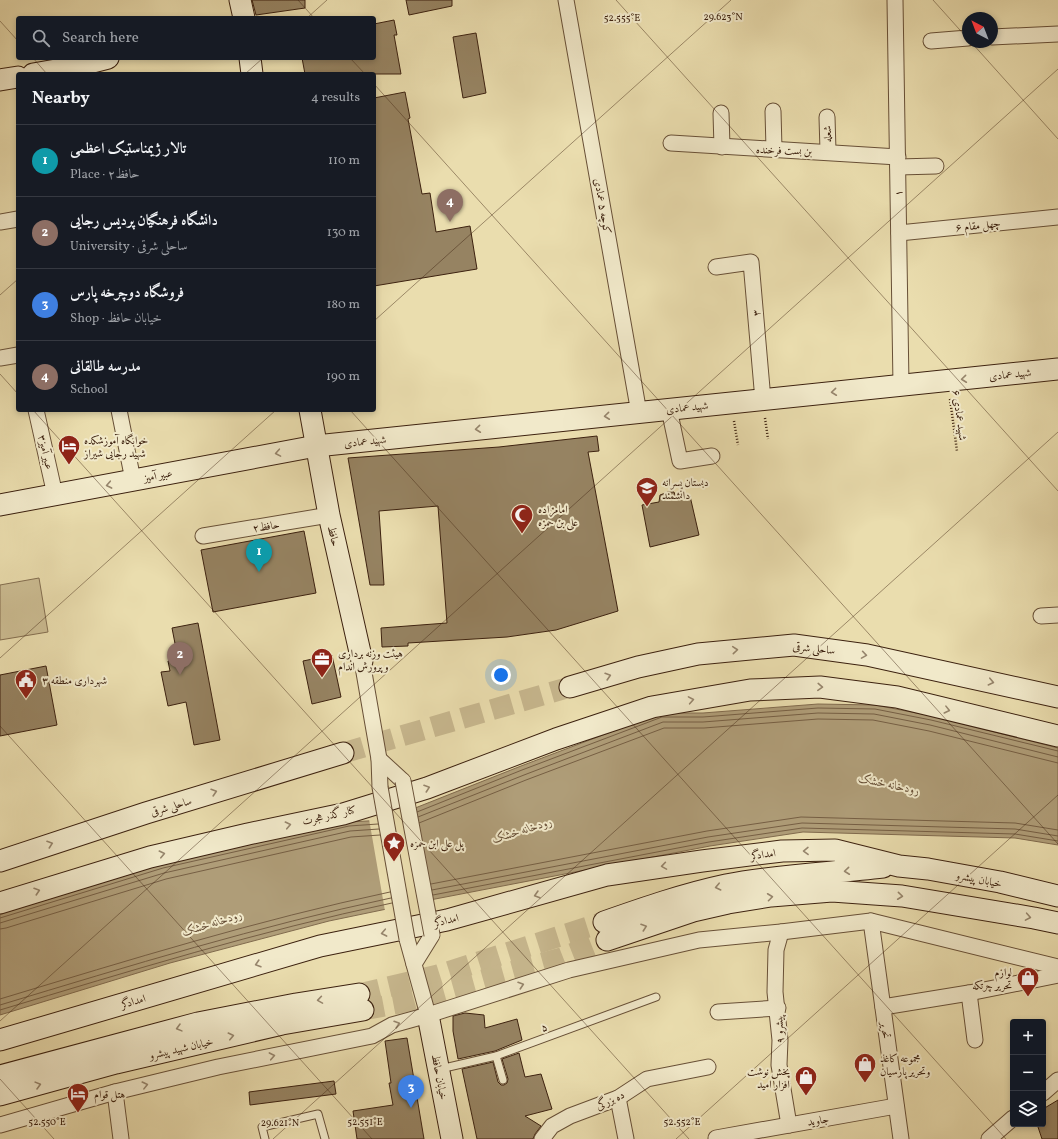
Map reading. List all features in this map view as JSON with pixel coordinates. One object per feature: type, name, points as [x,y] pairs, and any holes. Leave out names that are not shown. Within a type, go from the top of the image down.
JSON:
[{"type":"main road","points":[[240,0],[244,16]]},
{"type":"main road","points":[[45,72],[100,60]]},
{"type":"main road","points":[[250,60],[252,72]]},
{"type":"main road","points":[[0,80],[16,77]]},
{"type":"main road","name":"شهید عمادی","points":[[316,446],[1058,369]]},
{"type":"main road","name":"حافظ","points":[[310,412],[329,516],[362,662]]},
{"type":"main road","name":"عبیر آمیز","points":[[0,505],[316,446]]},
{"type":"main road","name":"ساحلی شرقی","points":[[570,687],[638,667],[698,654],[794,645],[867,655],[1058,697]]},
{"type":"main road","name":"کنار گذر هجرت","points":[[0,903],[150,856],[350,812],[428,788],[556,738],[652,707],[750,690],[820,687],[897,697],[1058,736]]},
{"type":"main road","name":"ساحلی شرقی","points":[[0,861],[146,813],[343,753]]},
{"type":"main road","name":"امدادگر","points":[[0,1040],[320,946],[447,920],[607,875],[782,851],[834,850],[899,866]]},
{"type":"main road","points":[[899,866],[768,879],[726,885],[688,894],[606,931],[728,903],[771,896],[832,891],[902,896],[1058,923]]},
{"type":"main road","name":"خیابان پیشرو","points":[[899,866],[942,871],[1056,895]]},
{"type":"main road","name":"خیابان شهید پیشرو","points":[[0,1076],[198,1022],[296,1004],[361,1002],[282,1024],[116,1063],[0,1095]]},
{"type":"main road","name":"خیابان حافظ","points":[[428,1015],[452,1139]]},
{"type":"street","name":"کوچه ۵ عمادی","points":[[566,0],[639,413]]},
{"type":"street","name":"۱","points":[[895,0],[901,385]]},
{"type":"street","points":[[998,37],[1058,34]]},
{"type":"street","points":[[931,40],[962,38]]},
{"type":"street","points":[[773,111],[774,149]]},
{"type":"street","points":[[721,113],[722,147]]},
{"type":"street","name":"شعله","points":[[827,117],[828,151]]},
{"type":"street","name":"بن بست فرخنده","points":[[671,143],[722,147],[828,151],[898,162],[936,166]]},
{"type":"street","name":"چهل مقام ۶","points":[[899,233],[1058,217]]},
{"type":"street","points":[[0,222],[16,219]]},
{"type":"street","name":"۳","points":[[716,267],[752,262],[763,400]]},
{"type":"street","points":[[0,358],[16,356]]},
{"type":"street","points":[[669,409],[680,461],[712,456]]},
{"type":"street","name":"۳عبیر آمیز","points":[[36,412],[55,494]]},
{"type":"street","points":[[119,412],[133,480]]},
{"type":"street","name":"۲حافظ","points":[[203,536],[329,516]]},
{"type":"street","points":[[1040,616],[1058,615]]},
{"type":"street","points":[[362,662],[379,759],[380,787],[407,939],[428,1015]]},
{"type":"street","points":[[379,759],[403,781],[432,935],[414,964]]},
{"type":"street","points":[[0,1125],[115,1092],[218,1067],[372,1036],[392,1025],[577,968],[699,940],[872,921],[1058,967]]},
{"type":"street","name":"تحریر","points":[[872,921],[896,1106],[902,1139]]},
{"type":"street","name":"پیشرو ۹","points":[[781,932],[776,950],[775,992],[778,1008],[780,1040],[779,1065],[789,1125]]},
{"type":"street","points":[[883,1007],[969,994],[1058,974]]},
{"type":"street","points":[[969,994],[975,1040]]},
{"type":"street","points":[[718,1012],[778,1008]]},
{"type":"street","name":"ده بزرگی","points":[[542,1139],[552,1126],[570,1116],[618,1098],[647,1079],[708,1067]]},
{"type":"street","points":[[1045,1091],[1058,1080]]},
{"type":"street","points":[[115,1092],[121,1139]]},
{"type":"street","points":[[618,1098],[626,1139]]},
{"type":"street","name":"جاوید","points":[[716,1138],[896,1106]]},
{"type":"street","points":[[989,1139],[1010,1121]]},
{"type":"lane","name":"۵","points":[[438,1070],[496,1056],[656,997]]},
{"type":"lane","points":[[496,1056],[503,1080]]},
{"type":"lane","points":[[265,1139],[262,1127],[318,1114],[325,1139]]},
{"type":"path","name":"۶ شهید عمادی","points":[[948,380],[957,451]]},
{"type":"path","points":[[731,403],[738,445]]},
{"type":"shaded area","points":[[39,578],[48,632],[0,640],[0,585]]},
{"type":"water","name":"رودخانه خشک","points":[[818,704],[875,705],[932,716],[1058,748],[1058,845],[1015,838],[803,832],[710,846],[329,921],[170,963],[0,1015],[0,914],[162,864],[349,822],[385,820],[661,713],[703,713]]},
{"type":"pier","points":[[401,812],[418,904],[385,911],[369,819],[385,818]]},
{"type":"building","points":[[252,0],[305,0],[305,8],[256,15]]},
{"type":"building","points":[[406,0],[452,0],[452,6],[409,15]]},
{"type":"building","points":[[394,20],[397,35],[394,35],[401,74],[376,74],[376,72],[305,72],[302,60],[376,60],[376,24]]},
{"type":"building","points":[[476,33],[486,93],[463,98],[453,37]]},
{"type":"building","points":[[405,92],[410,118],[408,119],[422,194],[430,193],[436,232],[470,226],[477,269],[376,286],[376,98]]},
{"type":"building","name":"امامزاده علی بن حمزه","points":[[597,436],[599,451],[588,452],[618,611],[556,630],[507,637],[408,643],[408,646],[382,647],[381,628],[447,623],[438,506],[379,511],[384,585],[370,585],[348,458],[499,447]]},
{"type":"building","points":[[668,492],[674,492],[676,498],[690,496],[699,535],[650,547],[642,505],[659,502],[660,495]]},
{"type":"building","points":[[304,531],[316,593],[213,612],[201,550]]},
{"type":"building","points":[[198,623],[220,740],[194,745],[186,702],[168,706],[161,672],[170,671],[168,661],[178,659],[172,628]]},
{"type":"building","name":"هیئت وزنه برداری و پرورش اندام","points":[[332,655],[341,697],[312,704],[303,661]]},
{"type":"building","name":"شهرداری منطقه ۳","points":[[46,666],[57,725],[0,736],[0,675]]},
{"type":"building","points":[[465,1013],[484,1015],[485,1028],[517,1019],[522,1040],[495,1051],[458,1059],[453,1031],[453,1016]]},
{"type":"building","points":[[407,1038],[424,1139],[357,1139],[353,1111],[393,1105],[389,1083],[391,1083],[385,1041]]},
{"type":"building","points":[[519,1053],[525,1077],[541,1074],[552,1109],[525,1116],[541,1126],[533,1139],[477,1139],[462,1069],[493,1062],[498,1082],[501,1085],[504,1085],[507,1083],[508,1079],[502,1059]]},
{"type":"building","points":[[334,1081],[336,1094],[250,1105],[249,1092]]},
{"type":"building","points":[[1058,1100],[1058,1139],[1042,1139],[1038,1127],[1046,1127],[1046,1107]]},
{"type":"tunnel","points":[[343,753],[570,687]]},
{"type":"tunnel","points":[[359,994],[438,975],[604,922]]},
{"type":"tunnel","points":[[363,1010],[400,1003],[561,958],[607,940]]},
{"type":"place","name":"مدرسه طالقانی","points":[[450,222]]},
{"type":"place","name":"خوابگاه آموزشکده شهید رجایی شیراز","points":[[69,466]]},
{"type":"place","name":"دبستان پسرانه دانشمند","points":[[647,508]]},
{"type":"place","name":"امامزاده علی بن حمزه","points":[[522,534]]},
{"type":"place","name":"تالار ژیمناستیک اعظمی","points":[[259,572]]},
{"type":"place","name":"دانشگاه فرهنگیان پردیس رجایی","points":[[180,675]]},
{"type":"place","name":"هیئت وزنه برداری و پرورش اندام","points":[[322,678]]},
{"type":"place","name":"شهرداری منطقه ۳","points":[[26,700]]},
{"type":"place","name":"پل علی ابن حمزه","points":[[394,862]]},
{"type":"place","name":"لوازم تحریر چرتکه","points":[[1028,998]]},
{"type":"place","name":"مجموعه کاغذ وتحریر پارسیان","points":[[865,1084]]},
{"type":"place","name":"پخش نوشت افزار امید","points":[[806,1096]]},
{"type":"place","name":"فروشگاه دوچرخه پارس","points":[[411,1108]]},
{"type":"place","name":"هتل قوام","points":[[78,1114]]}]
